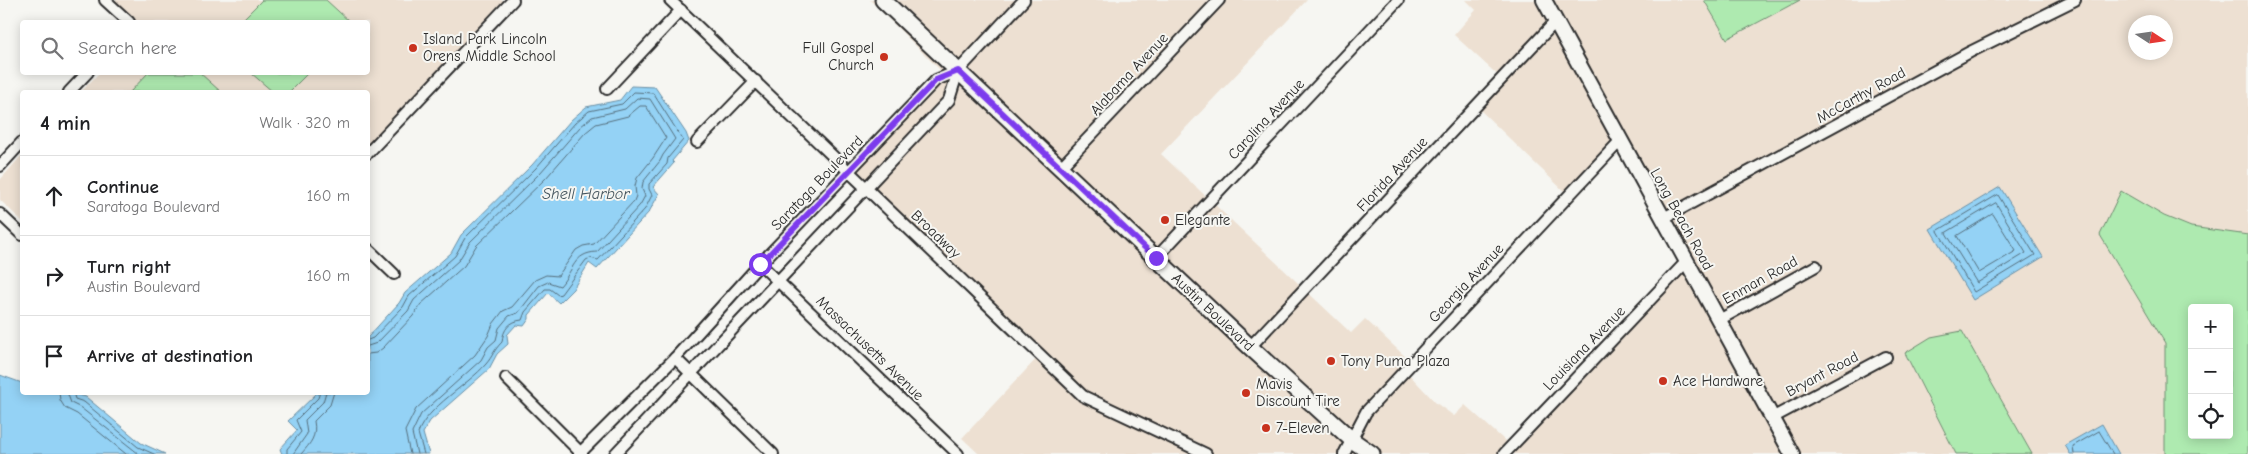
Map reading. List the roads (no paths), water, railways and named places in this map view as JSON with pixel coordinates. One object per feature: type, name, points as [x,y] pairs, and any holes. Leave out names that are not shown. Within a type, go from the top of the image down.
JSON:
[{"type":"main road","name":"Austin Boulevard","points":[[883,0],[1250,347],[1352,440],[1372,454]]},
{"type":"main road","name":"Long Beach Road","points":[[1544,0],[1792,454]]},
{"type":"street","points":[[105,0],[127,20]]},
{"type":"street","points":[[370,151],[512,0]]},
{"type":"street","name":"Broadway","points":[[670,0],[756,80],[1083,396],[1206,454]]},
{"type":"street","name":"Saratoga Boulevard","points":[[581,453],[675,358],[760,264],[936,80],[958,71],[1024,0]]},
{"type":"street","name":"Alabama Avenue","points":[[1060,168],[1219,0]]},
{"type":"street","name":"Carolina Avenue","points":[[1156,258],[1398,0]]},
{"type":"street","name":"McCarthy Road","points":[[1662,219],[1970,52],[2075,0]]},
{"type":"street","points":[[607,89],[681,10]]},
{"type":"street","name":"Florida Avenue","points":[[1250,347],[1556,21]]},
{"type":"street","name":"Saratoga Boulevard","points":[[615,454],[949,100],[958,71]]},
{"type":"street","points":[[71,90],[85,75]]},
{"type":"street","points":[[697,142],[756,80]]},
{"type":"street","name":"Georgia Avenue","points":[[1344,454],[1366,412],[1620,141]]},
{"type":"street","points":[[0,166],[20,144]]},
{"type":"street","points":[[0,214],[20,234]]},
{"type":"street","points":[[370,251],[394,274]]},
{"type":"street","name":"Louisiana Avenue","points":[[1504,454],[1686,262]]},
{"type":"street","name":"Massachusetts Avenue","points":[[760,264],[958,454]]},
{"type":"street","name":"Enman Road","points":[[1719,320],[1816,266]]},
{"type":"street","name":"Bryant Road","points":[[1772,418],[1886,357]]},
{"type":"street","points":[[675,358],[773,454]]},
{"type":"street","points":[[506,378],[581,453]]},
{"type":"water","name":"Shell Harbor","points":[[631,86],[655,87],[686,133],[689,141],[672,161],[674,163],[653,187],[659,194],[649,212],[597,269],[589,263],[573,289],[559,303],[548,293],[529,315],[529,319],[524,326],[516,325],[507,335],[508,344],[497,354],[489,369],[430,421],[423,433],[429,454],[282,454],[280,449],[297,430],[288,421],[315,395],[370,395],[370,335],[399,303],[405,293],[451,253],[461,235],[532,165],[571,120],[586,107],[620,100]]},
{"type":"water","points":[[2000,187],[2043,257],[1973,300],[1930,229]]},
{"type":"water","points":[[0,375],[20,382],[20,395],[78,395],[86,397],[141,443],[165,454],[0,454]]},
{"type":"water","points":[[2102,424],[2119,454],[2070,454],[2065,445]]},
{"type":"place","name":"Island Park Lincoln Orens Middle School","points":[[413,48]]},
{"type":"place","name":"Full Gospel Church","points":[[884,57]]},
{"type":"place","name":"Elegante","points":[[1165,220]]},
{"type":"place","name":"Tony Puma Plaza","points":[[1331,361]]},
{"type":"place","name":"Ace Hardware","points":[[1663,381]]},
{"type":"place","name":"Mavis Discount Tire","points":[[1246,393]]},
{"type":"place","name":"7-Eleven","points":[[1266,428]]}]
